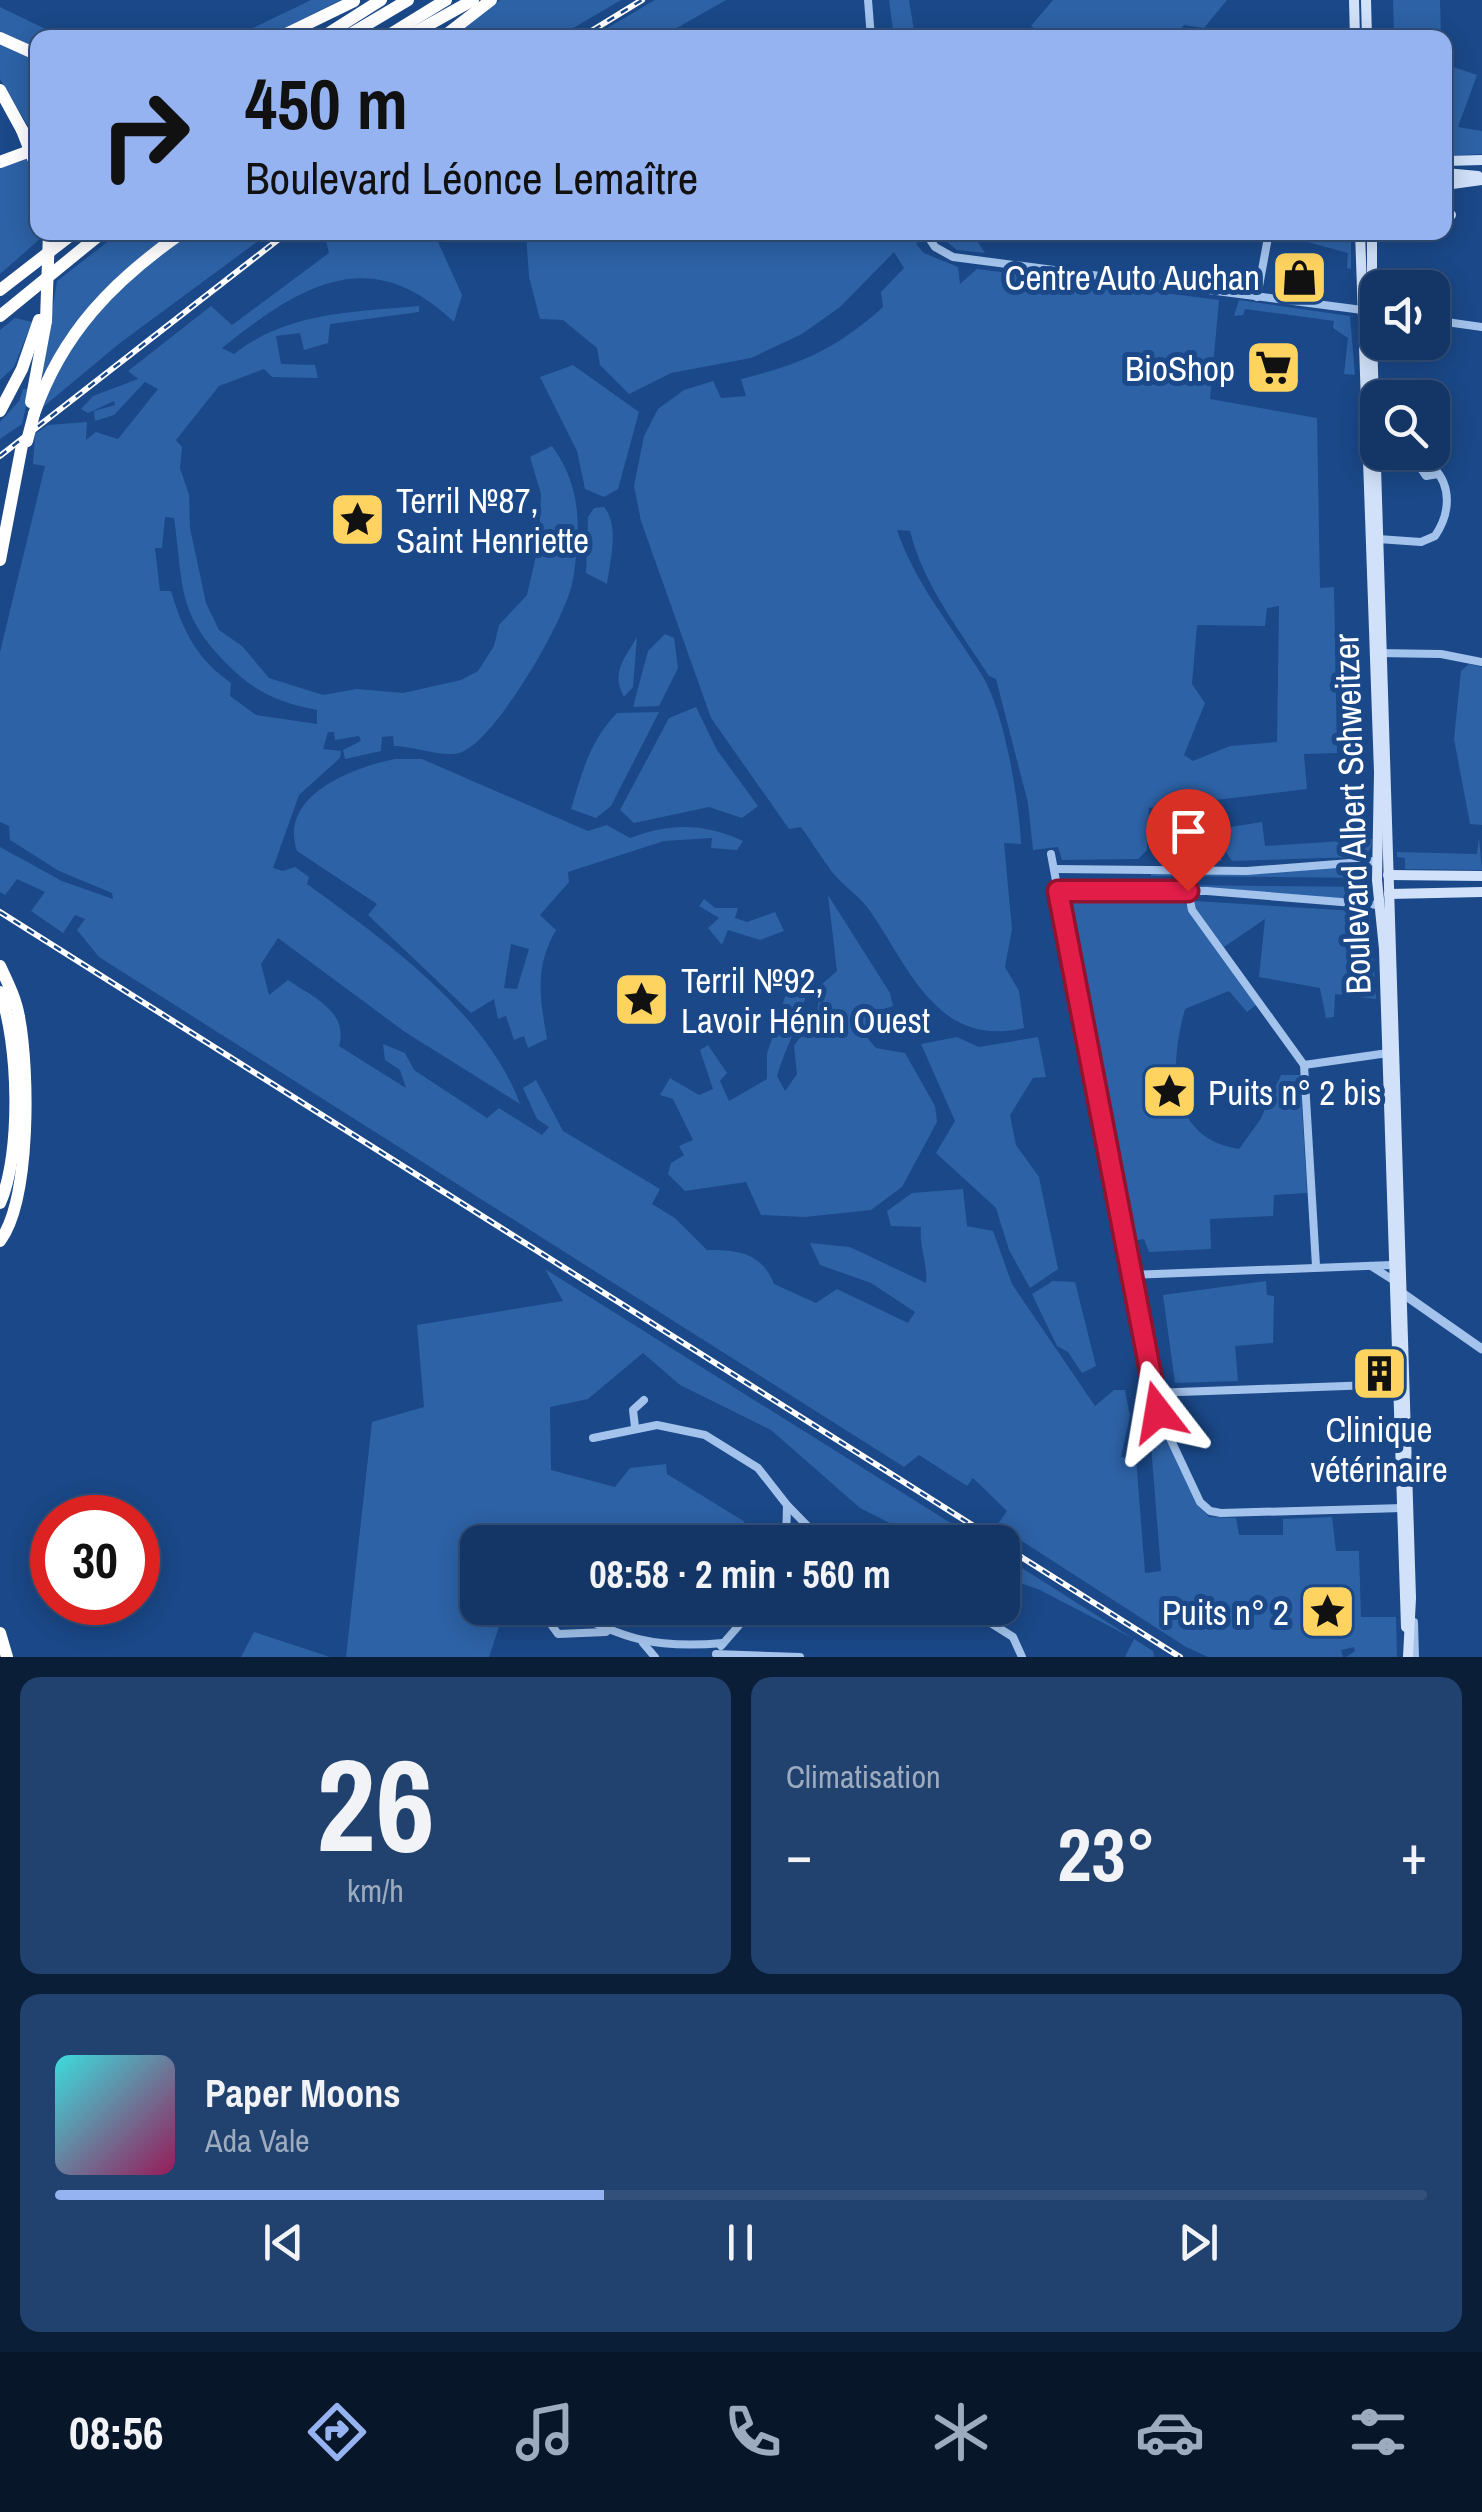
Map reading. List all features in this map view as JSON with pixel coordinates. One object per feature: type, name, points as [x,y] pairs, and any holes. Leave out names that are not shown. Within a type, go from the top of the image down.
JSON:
[{"type":"highway","points":[[334,30],[381,0]]},
{"type":"highway","points":[[357,30],[408,0]]},
{"type":"highway","points":[[397,30],[446,0]]},
{"type":"highway","points":[[419,30],[473,0]]},
{"type":"highway","points":[[452,30],[491,0]]},
{"type":"highway","points":[[295,30],[355,1]]},
{"type":"highway","points":[[305,30],[355,1]]},
{"type":"highway","points":[[0,38],[30,51]]},
{"type":"highway","points":[[0,90],[30,150]]},
{"type":"highway","points":[[0,162],[30,151]]},
{"type":"highway","points":[[0,560],[31,417],[48,240]]},
{"type":"highway","points":[[44,255],[56,240]]},
{"type":"highway","points":[[0,290],[64,240]]},
{"type":"highway","points":[[0,316],[94,240]]},
{"type":"highway","points":[[31,417],[56,360],[86,315],[125,275],[172,240]]},
{"type":"highway","points":[[0,411],[43,320]]},
{"type":"highway","points":[[0,966],[14,997],[23,1054],[18,1202],[0,1241]]},
{"type":"highway","points":[[0,992],[13,1062],[10,1164],[0,1203]]},
{"type":"highway","points":[[0,1634],[7,1657]]},
{"type":"main road","points":[[1354,0],[1355,30]]},
{"type":"main road","points":[[1366,0],[1367,30]]},
{"type":"main road","points":[[1452,160],[1482,160]]},
{"type":"main road","points":[[1452,173],[1482,175]]},
{"type":"main road","points":[[1452,183],[1482,175]]},
{"type":"main road","points":[[1353,240],[1361,252]]},
{"type":"main road","points":[[1360,240],[1364,270]]},
{"type":"main road","points":[[1371,270],[1372,240]]},
{"type":"main road","name":"Boulevard Albert Schweitzer","points":[[1371,360],[1382,872],[1392,961],[1392,1265],[1398,1314],[1409,1657]]},
{"type":"main road","name":"Boulevard Albert Schweitzer","points":[[1379,652],[1379,806],[1398,1314]]},
{"type":"main road","points":[[1382,872],[1482,876]]},
{"type":"main road","points":[[1384,899],[1482,892]]},
{"type":"main road","name":"Boulevard Albert Schweitzer","points":[[1404,1508],[1402,1613],[1408,1633]]},
{"type":"street","points":[[868,0],[870,30]]},
{"type":"street","points":[[932,240],[954,256],[1360,310]]},
{"type":"street","points":[[1256,297],[1267,240]]},
{"type":"street","points":[[1450,322],[1482,326]]},
{"type":"street","points":[[1376,539],[1422,542],[1438,533],[1447,492],[1438,474]]},
{"type":"street","points":[[1379,652],[1441,654],[1482,662]]},
{"type":"street","points":[[1051,854],[1151,1393],[1200,1502],[1210,1512],[1221,1513],[1404,1508]]},
{"type":"street","points":[[1054,870],[1382,872]]},
{"type":"street","points":[[1058,891],[1188,891],[1384,899]]},
{"type":"street","points":[[1188,891],[1192,910],[1304,1066],[1316,1266]]},
{"type":"street","points":[[1304,1066],[1391,1053]]},
{"type":"street","points":[[1129,1274],[1392,1265],[1398,1269],[1400,1294]]},
{"type":"street","points":[[1372,1266],[1397,1282],[1400,1294],[1482,1349]]},
{"type":"street","points":[[1398,1314],[1419,1308],[1429,1311]]},
{"type":"street","points":[[1151,1393],[1400,1384]]},
{"type":"street","points":[[635,1427],[633,1410],[644,1400]]},
{"type":"street","points":[[593,1438],[635,1427],[667,1426],[705,1435],[758,1468],[806,1525]]},
{"type":"street","points":[[786,1525],[787,1505]]},
{"type":"street","name":"Boulevard Albert Schweitzer","points":[[1409,1657],[1410,1598]]},
{"type":"street","points":[[551,1625],[558,1634],[611,1632]]},
{"type":"street","points":[[597,1625],[643,1643],[723,1643]]},
{"type":"street","points":[[715,1656],[739,1625]]},
{"type":"street","points":[[995,1625],[1014,1637],[1022,1657]]},
{"type":"street","points":[[643,1643],[655,1657]]},
{"type":"street","points":[[715,1656],[800,1657]]},
{"type":"shaded area","points":[[311,0],[341,0],[280,30],[249,30]]},
{"type":"shaded area","points":[[500,0],[621,0],[570,30],[461,30]]},
{"type":"shaded area","points":[[655,0],[726,0],[673,30],[604,30]]},
{"type":"shaded area","points":[[889,0],[909,0],[914,30],[893,30]]},
{"type":"shaded area","points":[[1053,0],[1227,0],[1204,28],[1184,25],[1180,30],[1037,30],[1031,26]]},
{"type":"shaded area","points":[[1393,0],[1440,0],[1441,30],[1394,30]]},
{"type":"shaded area","points":[[0,7],[48,30],[30,30],[30,47],[0,33]]},
{"type":"shaded area","points":[[0,42],[30,56],[30,129],[0,79]]},
{"type":"shaded area","points":[[1452,66],[1477,75],[1458,127],[1482,131],[1482,154],[1452,156]]},
{"type":"shaded area","points":[[27,158],[30,240],[39,240],[0,274],[0,168]]},
{"type":"shaded area","points":[[110,240],[169,240],[99,295],[67,334],[42,376],[57,281]]},
{"type":"shaded area","points":[[183,240],[260,240],[120,343],[43,407],[68,353],[103,308],[145,268]]},
{"type":"shaded area","points":[[326,240],[437,240],[462,295],[454,322],[423,297],[393,283],[364,278],[335,281],[279,306],[222,348],[234,354],[276,330],[322,316],[419,306],[419,312],[330,324],[328,343],[304,350],[300,333],[276,336],[281,364],[315,365],[318,378],[272,377],[264,369],[219,386],[176,440],[182,447],[180,468],[189,495],[190,528],[206,603],[219,630],[242,646],[269,678],[323,695],[357,689],[403,693],[461,680],[478,671],[494,646],[499,625],[527,595],[539,543],[541,494],[530,457],[552,446],[569,477],[577,509],[577,543],[568,596],[529,674],[493,724],[477,742],[455,754],[394,746],[393,736],[382,737],[381,751],[345,759],[343,750],[361,741],[359,736],[335,740],[334,732],[328,732],[323,749],[341,751],[340,758],[299,795],[273,868],[283,871],[295,867],[309,877],[307,884],[430,980],[483,1039],[520,1104],[405,1032],[278,938],[261,964],[269,995],[288,980],[318,999],[334,1015],[341,1034],[339,1046],[406,1088],[400,1070],[385,1060],[383,1044],[405,1053],[414,1070],[487,1118],[499,1108],[542,1135],[549,1127],[537,1119],[523,1088],[536,1080],[563,1131],[660,1189],[652,1204],[675,1218],[707,1250],[748,1255],[763,1266],[774,1284],[816,1303],[837,1289],[908,1323],[915,1312],[871,1283],[820,1265],[810,1243],[850,1247],[926,1283],[921,1227],[891,1226],[887,1211],[912,1193],[963,1189],[967,1226],[993,1231],[1012,1284],[1095,1406],[1114,1390],[1125,1390],[1130,1416],[1121,1457],[1136,1458],[1145,1573],[1161,1571],[1149,1420],[1157,1417],[1199,1506],[1209,1517],[1236,1518],[1239,1535],[1283,1535],[1283,1519],[1332,1517],[1336,1551],[1359,1551],[1361,1617],[1396,1617],[1397,1657],[1346,1657],[1355,1651],[1354,1647],[1341,1650],[1343,1657],[1208,1657],[1186,1647],[1020,1540],[1020,1525],[997,1525],[1007,1511],[973,1478],[967,1486],[919,1455],[904,1467],[99,957],[77,930],[85,919],[75,915],[63,933],[31,911],[45,892],[17,879],[5,895],[0,892],[0,847],[62,881],[113,899],[112,893],[59,871],[10,840],[9,826],[0,822],[0,652],[45,466],[33,464],[35,434],[48,425],[87,422],[86,440],[96,432],[118,439],[158,389],[145,382],[114,415],[95,421],[94,411],[115,405],[114,401],[88,413],[81,409],[93,396],[138,379],[128,371],[211,306],[232,325],[329,253]],"holes":[[[165,517],[174,518],[185,598],[199,630],[229,666],[259,690],[317,710],[317,724],[256,715],[230,696],[231,683],[200,653],[186,631],[171,591],[160,591],[155,548],[162,548]]]},
{"type":"shaded area","points":[[526,240],[921,240],[916,244],[924,253],[958,267],[960,284],[977,269],[1219,300],[1210,399],[1317,418],[1320,588],[1334,587],[1337,753],[1304,754],[1307,789],[1149,808],[1147,850],[1138,859],[1062,860],[1058,847],[1033,850],[1028,803],[996,679],[989,676],[944,606],[924,570],[910,531],[897,530],[925,588],[991,693],[1010,758],[1020,826],[1021,844],[1004,843],[1012,929],[1005,967],[1019,991],[1024,1028],[994,1031],[969,1026],[947,1015],[913,978],[870,911],[832,872],[801,827],[789,829],[711,718],[641,521],[634,486],[644,436],[658,409],[684,390],[713,381],[721,398],[746,396],[741,379],[817,353],[866,322],[883,307],[881,292],[904,268],[894,252],[840,307],[802,334],[751,358],[671,373],[629,394],[600,365],[597,348],[563,320],[540,319],[529,277]],"holes":[[[1279,606],[1277,742],[1230,746],[1193,761],[1184,755],[1205,703],[1192,684],[1197,625],[1265,626],[1267,608]]]},
{"type":"shaded area","points":[[945,240],[977,240],[985,253],[957,250]]},
{"type":"shaded area","points":[[1300,240],[1349,240],[1351,269],[1347,268],[1348,253]]},
{"type":"shaded area","points":[[1239,300],[1350,316],[1355,375],[1344,374],[1348,338],[1333,328],[1334,321],[1245,309],[1243,315],[1234,316]]},
{"type":"shaded area","points":[[15,318],[32,322],[14,367],[0,380],[0,330]]},
{"type":"shaded area","points":[[573,365],[639,412],[618,489],[604,497],[585,489],[577,451],[540,377]]},
{"type":"shaded area","points":[[23,389],[30,389],[22,424],[0,439],[0,422],[19,401]]},
{"type":"shaded area","points":[[604,507],[613,534],[607,584],[586,573],[588,517],[594,508]]},
{"type":"shaded area","points":[[665,634],[674,638],[678,668],[659,706],[633,707],[648,651]]},
{"type":"shaded area","points":[[637,637],[633,687],[624,697],[619,673]]},
{"type":"shaded area","points":[[1469,664],[1482,667],[1482,825],[1470,824],[1454,739],[1461,671]]},
{"type":"shaded area","points":[[696,707],[717,750],[758,806],[742,818],[709,807],[634,823],[620,810],[669,718]]},
{"type":"shaded area","points":[[659,712],[611,806],[596,818],[571,809],[583,770],[607,724],[617,713]]},
{"type":"shaded area","points":[[395,759],[422,759],[588,831],[607,825],[630,838],[687,827],[743,841],[737,850],[711,848],[712,838],[664,841],[568,872],[569,882],[540,915],[556,930],[542,970],[547,1039],[528,1048],[524,1036],[514,1040],[506,1016],[498,1019],[494,999],[471,1013],[368,915],[377,904],[297,851],[294,831],[309,799],[341,777]],"holes":[[[511,944],[529,949],[517,989],[504,988]]]},
{"type":"shaded area","points":[[1262,822],[1265,846],[1372,839],[1372,843],[1368,852],[1355,857],[1232,861],[1211,830]]},
{"type":"shaded area","points":[[1479,838],[1482,870],[1405,869],[1405,858],[1397,857],[1397,852],[1477,854]]},
{"type":"shaded area","points":[[1198,839],[1213,844],[1222,861],[1179,861],[1175,855],[1174,861],[1162,861],[1156,852],[1163,845],[1196,847]]},
{"type":"shaded area","points":[[1368,865],[1369,878],[1151,876],[1151,873],[1253,873]]},
{"type":"shaded area","points":[[1181,885],[1369,887],[1370,902],[1181,889]]},
{"type":"shaded area","points":[[828,895],[890,993],[893,1006],[873,1014],[865,1035],[876,1048],[905,1053],[935,1106],[937,1122],[902,1187],[871,1210],[805,1217],[761,1215],[746,1182],[685,1191],[668,1174],[671,1163],[684,1155],[679,1146],[693,1140],[673,1099],[660,1095],[670,1078],[699,1095],[713,1089],[700,1050],[708,1045],[727,1073],[720,1081],[729,1101],[767,1079],[767,1054],[789,984],[808,978],[800,1016],[777,1076],[785,1091],[797,1074],[794,1046],[817,1013],[821,985],[837,971]]},
{"type":"shaded area","points":[[704,899],[715,908],[738,908],[735,918],[747,922],[775,912],[784,931],[760,940],[728,930],[722,945],[708,928],[719,918],[699,906]]},
{"type":"shaded area","points":[[1071,901],[1184,902],[1256,1005],[1247,1012],[1229,991],[1185,1009],[1176,1075],[1186,1115],[1198,1131],[1239,1149],[1260,1120],[1281,1075],[1300,1075],[1307,1193],[1274,1195],[1273,1216],[1210,1219],[1211,1249],[1149,1252],[1144,1239],[1133,1241]]},
{"type":"shaded area","points":[[1195,901],[1370,912],[1376,999],[1335,994],[1334,1017],[1326,1018],[1320,988],[1259,977],[1265,919],[1224,947],[1194,909]]},
{"type":"shaded area","points":[[957,1037],[979,1047],[1038,1037],[1046,1077],[1033,1078],[1010,1115],[1016,1145],[1039,1177],[1058,1269],[1030,1288],[1009,1250],[996,1208],[936,1153],[955,1121],[921,1044]]},
{"type":"shaded area","points":[[545,1269],[954,1525],[894,1525],[860,1508],[771,1430],[680,1385],[643,1353],[588,1399],[550,1407],[551,1470],[615,1487],[630,1468],[666,1464],[667,1474],[745,1522],[460,1525],[460,1625],[499,1625],[489,1657],[346,1657],[372,1422],[424,1407],[417,1325],[563,1301]]},
{"type":"shaded area","points":[[1053,1281],[1075,1282],[1096,1366],[1082,1373],[1068,1352],[1057,1346],[1032,1294]]},
{"type":"shaded area","points":[[1266,1281],[1267,1295],[1274,1296],[1273,1343],[1235,1346],[1238,1381],[1175,1383],[1163,1295]]},
{"type":"shaded area","points":[[1020,1567],[1153,1651],[1154,1657],[1125,1657],[1134,1639],[1020,1583]]},
{"type":"shaded area","points":[[254,1632],[330,1657],[241,1657]]},
{"type":"railway","points":[[593,30],[642,0]]},
{"type":"railway","points":[[0,456],[278,240]]},
{"type":"railway","points":[[0,912],[972,1525]]},
{"type":"railway","points":[[1020,1556],[1180,1657]]},
{"type":"place","name":"Centre Auto Auchan","points":[[1299,277]]},
{"type":"place","name":"BioShop","points":[[1274,368]]},
{"type":"place","name":"Terril №87, Saint Henriette","points":[[357,520]]},
{"type":"place","name":"Terril №92, Lavoir Hénin Ouest","points":[[642,1000]]},
{"type":"place","name":"Puits n° 2 bis","points":[[1169,1092]]},
{"type":"place","name":"Clinique vétérinaire","points":[[1379,1373]]},
{"type":"place","name":"Puits n° 2","points":[[1328,1612]]},
{"type":"route","points":[[1158,1412],[1151,1393],[1058,891],[1188,891]]}]
